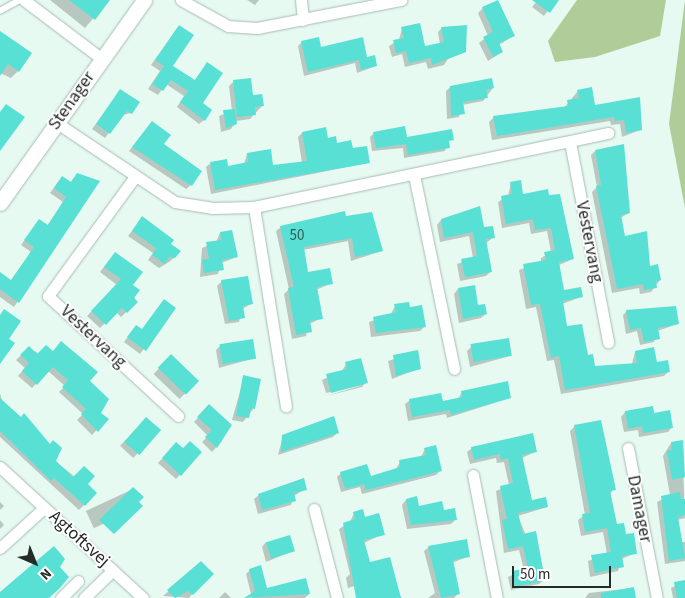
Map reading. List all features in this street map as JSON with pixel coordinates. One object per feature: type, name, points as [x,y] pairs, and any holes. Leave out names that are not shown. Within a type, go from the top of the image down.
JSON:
[{"type":"street","points":[[22,0],[102,59]]},
{"type":"street","name":"Stenager","points":[[1,200],[144,0]]},
{"type":"street","points":[[182,0],[228,26],[257,28],[401,0]]},
{"type":"street","points":[[301,0],[303,20]]},
{"type":"street","points":[[57,123],[134,178],[175,202],[212,208],[254,207],[608,133]]},
{"type":"street","name":"Vestervang","points":[[570,142],[608,342]]},
{"type":"street","points":[[414,175],[454,369]]},
{"type":"street","name":"Vestervang","points":[[134,178],[48,296],[178,416]]},
{"type":"street","points":[[254,207],[286,406]]},
{"type":"street","name":"Damager","points":[[628,448],[657,598]]},
{"type":"street","name":"Agtoftsvej","points":[[0,467],[143,598]]},
{"type":"street","points":[[473,474],[497,598]]},
{"type":"street","name":"Agtoftsvej","points":[[0,548],[44,508]]},
{"type":"street","points":[[314,509],[337,598]]},
{"type":"street","name":"Agtoftsvej","points":[[84,598],[113,570]]},
{"type":"street","name":"Agtoftsvej","points":[[61,598],[78,581]]},
{"type":"lane","points":[[0,11],[8,11],[22,0]]},
{"type":"green space","points":[[577,0],[666,0],[660,36],[595,57],[555,62],[548,41]]},
{"type":"green space","points":[[685,0],[685,208],[669,124]]},
{"type":"building","points":[[69,0],[110,0],[95,20]]},
{"type":"building","points":[[498,0],[515,36],[499,43],[503,52],[493,57],[483,37],[493,32],[482,7]]},
{"type":"building","points":[[532,0],[559,0],[550,13]]},
{"type":"building","points":[[420,23],[425,46],[444,42],[441,27],[467,25],[466,52],[432,65],[431,58],[409,63],[406,51],[396,53],[393,40],[404,38],[401,27]]},
{"type":"building","points":[[179,25],[194,35],[173,66],[195,80],[207,62],[223,73],[203,103],[212,110],[205,121],[180,102],[188,91],[171,80],[163,91],[152,84],[164,66],[155,60]]},
{"type":"building","points":[[0,31],[32,53],[19,72],[8,64],[0,76]]},
{"type":"building","points":[[319,37],[321,47],[363,37],[367,57],[375,55],[377,66],[361,70],[359,60],[308,72],[301,41]]},
{"type":"building","points":[[251,78],[253,95],[262,94],[264,106],[255,107],[256,115],[237,117],[233,80]]},
{"type":"building","points":[[492,78],[494,88],[486,90],[488,98],[463,102],[465,114],[451,116],[450,86]]},
{"type":"building","points":[[592,87],[595,105],[640,97],[642,130],[626,133],[624,120],[615,121],[614,117],[497,136],[493,116],[568,106],[567,100],[579,98],[577,90]]},
{"type":"building","points":[[120,89],[140,102],[132,114],[127,111],[110,134],[96,124]]},
{"type":"building","points":[[6,104],[25,117],[0,151],[0,112]]},
{"type":"building","points":[[235,109],[237,124],[226,128],[223,110]]},
{"type":"building","points":[[152,121],[171,135],[164,144],[202,171],[192,186],[132,147]]},
{"type":"building","points":[[405,126],[407,137],[452,129],[454,140],[449,141],[450,148],[408,155],[406,144],[376,148],[373,132]]},
{"type":"building","points":[[326,127],[328,138],[336,136],[337,143],[351,140],[353,148],[367,146],[370,163],[215,190],[210,162],[227,159],[228,166],[248,162],[247,153],[271,149],[273,165],[307,161],[302,132]]},
{"type":"building","points":[[624,144],[630,213],[621,215],[625,236],[647,231],[650,266],[658,264],[661,280],[656,282],[657,288],[644,290],[643,284],[617,289],[596,186],[601,185],[595,150]]},
{"type":"building","points":[[77,173],[100,181],[19,303],[0,289],[0,272],[11,280],[34,247],[24,240],[39,219],[48,225],[66,197],[54,188],[62,176],[71,182]]},
{"type":"building","points":[[521,180],[523,194],[548,189],[549,195],[560,194],[574,259],[559,262],[564,290],[581,287],[583,297],[563,301],[567,326],[582,324],[588,355],[593,354],[595,366],[637,363],[635,351],[654,347],[657,362],[668,360],[670,372],[565,390],[559,356],[551,358],[540,304],[531,305],[523,264],[546,260],[544,252],[555,250],[551,228],[535,230],[533,219],[506,224],[501,196],[512,194],[510,182]]},
{"type":"building","points":[[480,206],[484,227],[493,226],[495,238],[486,239],[492,272],[465,277],[461,259],[477,256],[473,232],[444,238],[441,219]]},
{"type":"building","points":[[345,211],[346,216],[372,212],[383,251],[355,257],[352,238],[304,247],[308,272],[330,268],[333,284],[317,287],[323,319],[310,321],[312,332],[296,335],[288,288],[294,287],[280,226]]},
{"type":"building","points":[[142,216],[174,240],[171,244],[181,251],[175,258],[169,257],[165,264],[152,255],[156,248],[132,231]]},
{"type":"building","points":[[232,230],[238,257],[222,260],[224,270],[204,273],[202,260],[209,259],[206,242],[221,240],[220,232]]},
{"type":"building","points":[[115,252],[143,272],[133,285],[140,290],[134,298],[138,302],[127,313],[122,308],[106,325],[91,311],[121,279],[104,267]]},
{"type":"building","points":[[248,276],[253,304],[243,306],[245,318],[229,321],[221,280]]},
{"type":"building","points":[[475,285],[478,305],[485,304],[487,314],[463,319],[458,288]]},
{"type":"building","points":[[164,299],[176,308],[146,351],[127,337],[136,325],[142,329]]},
{"type":"building","points":[[409,302],[410,307],[422,305],[426,327],[376,333],[373,317],[396,312],[394,304]]},
{"type":"building","points":[[676,306],[679,324],[658,328],[660,339],[644,342],[641,328],[630,330],[626,310]]},
{"type":"building","points":[[4,309],[21,321],[9,339],[15,343],[0,364],[0,315]]},
{"type":"building","points":[[509,338],[512,356],[473,362],[470,344]]},
{"type":"building","points":[[253,339],[256,359],[223,364],[219,344]]},
{"type":"building","points":[[61,341],[98,372],[90,381],[109,399],[101,413],[109,419],[98,432],[81,414],[86,409],[62,387],[68,380],[53,367],[37,385],[22,371],[29,363],[20,355],[29,346],[37,354],[46,345],[53,351]]},
{"type":"building","points":[[418,350],[421,369],[396,376],[393,355]]},
{"type":"building","points":[[171,354],[199,381],[186,395],[158,368]]},
{"type":"building","points":[[361,358],[368,383],[331,393],[326,374],[347,369],[345,362]]},
{"type":"building","points":[[243,375],[261,379],[255,409],[251,408],[249,418],[236,416]]},
{"type":"building","points":[[508,381],[511,398],[451,415],[450,410],[412,417],[409,399],[441,393],[443,401],[462,397],[461,391]]},
{"type":"building","points":[[0,398],[21,417],[24,413],[50,444],[53,440],[62,448],[56,461],[73,477],[84,466],[95,476],[88,484],[97,493],[85,506],[54,478],[51,481],[0,431]]},
{"type":"building","points":[[209,404],[232,425],[217,448],[205,437],[212,430],[197,417]]},
{"type":"building","points":[[653,406],[654,413],[670,410],[673,428],[643,433],[642,426],[628,429],[625,411]]},
{"type":"building","points":[[334,416],[339,433],[281,452],[282,435]]},
{"type":"building","points":[[146,417],[161,430],[139,455],[124,442]]},
{"type":"building","points":[[601,420],[616,490],[610,491],[617,524],[624,523],[626,534],[634,533],[637,554],[622,556],[624,567],[595,573],[591,555],[611,552],[607,528],[585,532],[582,514],[590,513],[574,425]]},
{"type":"building","points":[[533,433],[537,452],[522,455],[532,500],[546,497],[548,507],[518,513],[523,534],[536,531],[545,580],[515,587],[512,571],[528,568],[523,546],[508,549],[502,520],[507,519],[500,486],[513,483],[508,458],[501,460],[500,454],[474,460],[471,447]]},
{"type":"building","points":[[683,440],[685,477],[672,480],[667,451],[672,450],[671,442]]},
{"type":"building","points":[[190,441],[202,452],[181,476],[162,458],[176,442],[183,448]]},
{"type":"building","points":[[436,445],[442,471],[366,490],[364,484],[345,489],[340,472],[367,464],[371,476],[400,467],[399,460],[426,455],[424,448]]},
{"type":"building","points":[[304,478],[307,490],[294,493],[296,501],[262,510],[258,494]]},
{"type":"building","points":[[133,487],[144,497],[139,502],[143,506],[114,534],[99,520]]},
{"type":"building","points":[[680,492],[681,499],[685,499],[685,515],[678,517],[685,558],[669,561],[661,496]]},
{"type":"building","points":[[417,496],[419,506],[442,501],[444,510],[455,508],[457,520],[411,525],[406,499]]},
{"type":"building","points":[[363,509],[365,517],[379,513],[385,535],[364,540],[370,562],[390,557],[401,598],[356,598],[343,523],[355,519],[353,512]]},
{"type":"building","points":[[290,535],[295,551],[271,559],[266,542]]},
{"type":"building","points":[[467,539],[470,557],[453,560],[460,594],[441,598],[428,546]]},
{"type":"building","points":[[54,546],[65,559],[60,567],[69,577],[60,588],[49,598],[0,598],[0,592]]},
{"type":"building","points":[[201,561],[214,574],[193,595],[188,591],[175,598],[167,590]]},
{"type":"building","points":[[261,565],[267,588],[306,578],[310,594],[244,598],[255,591],[249,569]]},
{"type":"building","points":[[685,580],[685,598],[677,598],[674,582]]},
{"type":"building","points":[[634,587],[636,598],[601,598],[601,593]]}]
